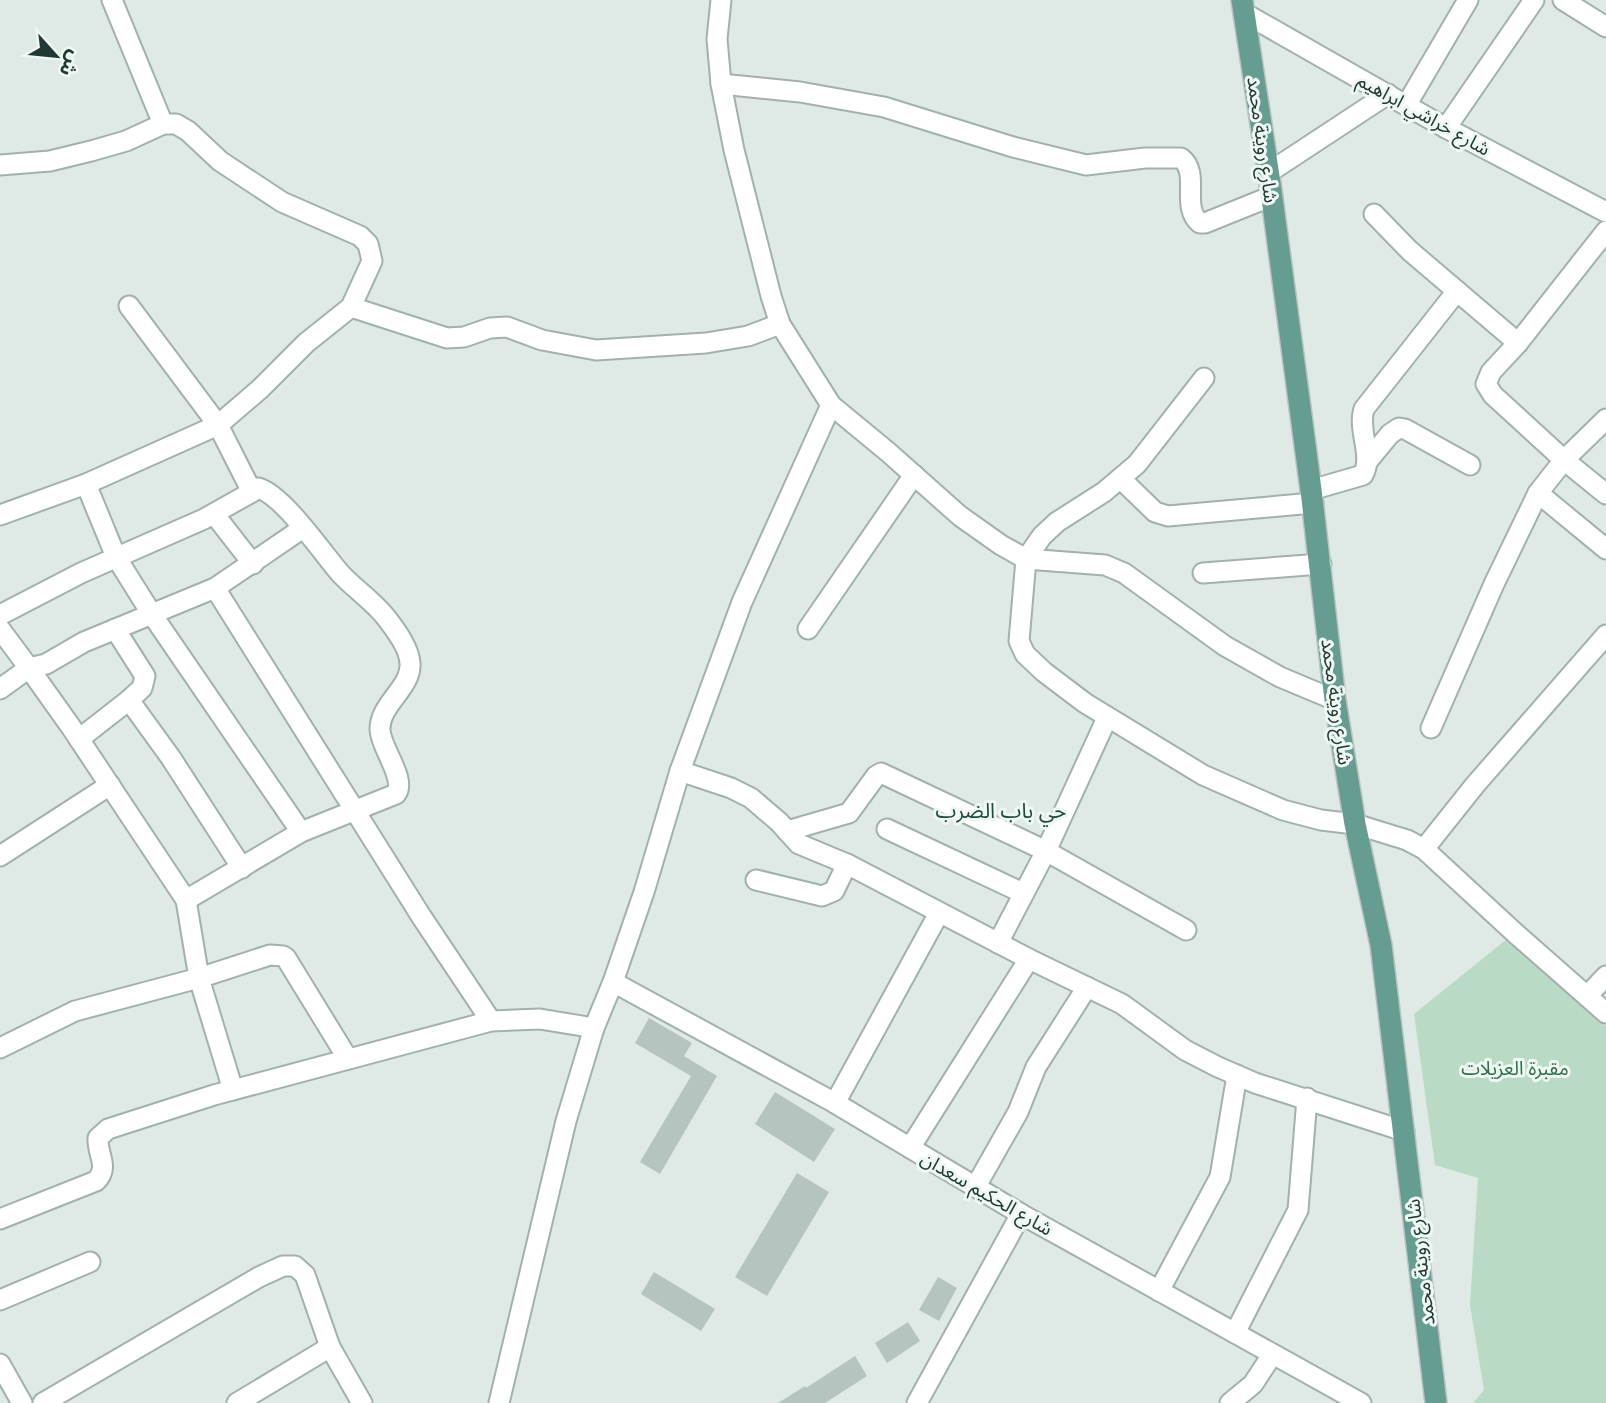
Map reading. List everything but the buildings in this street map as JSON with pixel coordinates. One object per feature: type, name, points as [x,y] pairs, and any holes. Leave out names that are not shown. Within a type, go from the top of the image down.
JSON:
[{"type":"main road","name":"شارع روينة محمد","points":[[1243,6],[1272,196],[1312,496],[1335,701],[1355,824],[1381,945],[1436,1403]]},
{"type":"street","points":[[112,0],[163,124]]},
{"type":"street","points":[[721,0],[717,39],[721,84],[734,150],[780,324],[831,405],[960,516],[1026,559],[1105,565],[1124,573],[1180,615],[1245,658],[1335,701]]},
{"type":"street","points":[[1407,104],[1468,0]]},
{"type":"street","points":[[1446,128],[1534,0]]},
{"type":"street","points":[[1563,0],[1586,6],[1606,27]]},
{"type":"street","name":"شارع خراشي ابراهيم","points":[[1243,6],[1446,128],[1606,212]]},
{"type":"street","points":[[721,84],[800,92],[884,107],[1013,147],[1086,165],[1145,158],[1181,158],[1189,167],[1192,213],[1200,223],[1272,196]]},
{"type":"street","points":[[1268,173],[1388,94]]},
{"type":"street","points":[[0,165],[50,161],[126,141],[163,124],[177,124],[220,161],[282,202],[360,236],[368,244],[372,261],[351,307],[306,343],[260,389],[218,425],[86,484],[0,515]]},
{"type":"street","points":[[1374,214],[1410,251],[1518,343]]},
{"type":"street","points":[[1606,231],[1518,343],[1491,372],[1486,384],[1493,395],[1564,460],[1606,494]]},
{"type":"street","points":[[1121,480],[1155,512],[1168,516],[1312,496],[1361,477],[1367,462],[1361,424],[1364,409],[1457,291]]},
{"type":"street","points":[[129,306],[218,425],[252,492]]},
{"type":"street","points":[[351,307],[447,338],[507,327],[542,340],[596,349],[706,343],[748,336],[780,324]]},
{"type":"street","points":[[1204,378],[1151,448],[1121,480],[1057,522],[1042,536],[1026,559],[1018,640],[1025,654],[1044,672],[1107,718],[1203,775],[1283,810],[1321,820],[1355,824],[1407,840],[1424,849],[1606,1013]]},
{"type":"street","points":[[499,1403],[566,1121],[594,1028],[644,892],[680,771],[742,602],[831,405]]},
{"type":"street","points":[[1367,462],[1390,434],[1399,428],[1470,465]]},
{"type":"street","points":[[1431,728],[1494,584],[1538,493],[1564,460],[1602,430]]},
{"type":"street","points":[[808,629],[914,475]]},
{"type":"street","points":[[86,484],[116,557],[301,832]]},
{"type":"street","points":[[0,615],[81,573],[214,514],[258,488],[281,504],[339,572],[386,617],[397,633],[410,659],[407,677],[383,717],[380,729],[399,780],[400,788],[396,794],[301,832],[186,900]]},
{"type":"street","points":[[1538,493],[1606,548]]},
{"type":"street","points":[[214,514],[253,564]]},
{"type":"street","points":[[0,689],[29,668],[46,664],[84,642],[215,588],[303,527]]},
{"type":"street","points":[[1203,573],[1321,564]]},
{"type":"street","points":[[215,588],[491,1021]]},
{"type":"street","points":[[79,739],[142,688],[145,676],[115,629]]},
{"type":"street","points":[[1424,849],[1475,785],[1606,635]]},
{"type":"street","points":[[2,636],[29,668],[79,739],[186,900],[200,978],[233,1090]]},
{"type":"street","points":[[129,700],[171,758],[242,868]]},
{"type":"street","points":[[998,943],[1046,851],[1107,718]]},
{"type":"street","points":[[680,771],[731,788],[751,798],[770,813],[799,844],[847,864],[1122,1004],[1185,1050],[1237,1076],[1405,1131]]},
{"type":"street","points":[[787,831],[849,813],[881,773],[1046,851],[1186,930]]},
{"type":"street","points":[[0,856],[110,785]]},
{"type":"street","points":[[887,830],[1023,893]]},
{"type":"street","points":[[756,880],[822,897],[834,891],[847,864]]},
{"type":"street","points":[[835,1103],[939,913]]},
{"type":"street","points":[[0,1048],[75,1011],[200,978],[270,955],[283,956],[348,1059]]},
{"type":"street","points":[[910,1149],[1029,959]]},
{"type":"street","points":[[1587,996],[1606,976]]},
{"type":"street","name":"شارع الحكيم سعدان","points":[[613,982],[835,1103],[1021,1214],[1361,1403]]},
{"type":"street","points":[[976,1186],[1018,1112],[1046,1049],[1087,987]]},
{"type":"street","points":[[0,1219],[96,1181],[103,1174],[104,1165],[97,1144],[98,1138],[108,1129],[233,1090],[491,1021],[540,1019],[594,1028]]},
{"type":"street","points":[[1159,1291],[1220,1177],[1237,1076]]},
{"type":"street","points":[[1234,1333],[1298,1210],[1307,1098]]},
{"type":"street","points":[[917,1403],[1021,1214]]},
{"type":"street","points":[[0,1300],[90,1262]]},
{"type":"street","points":[[43,1403],[247,1283],[283,1266],[296,1266],[305,1275],[330,1347],[362,1403]]},
{"type":"street","points":[[237,1403],[330,1347]]},
{"type":"street","points":[[1230,1403],[1253,1384],[1272,1355]]},
{"type":"street","points":[[0,1364],[22,1403]]},
{"type":"green space","name":"مقبرة العزيلات","points":[[1507,939],[1606,1026],[1606,1403],[1473,1403],[1484,1390],[1470,1305],[1478,1178],[1435,1165],[1414,1014]]},
{"type":"district","name":"حي باب الضرب","points":[[1001,810]]}]
